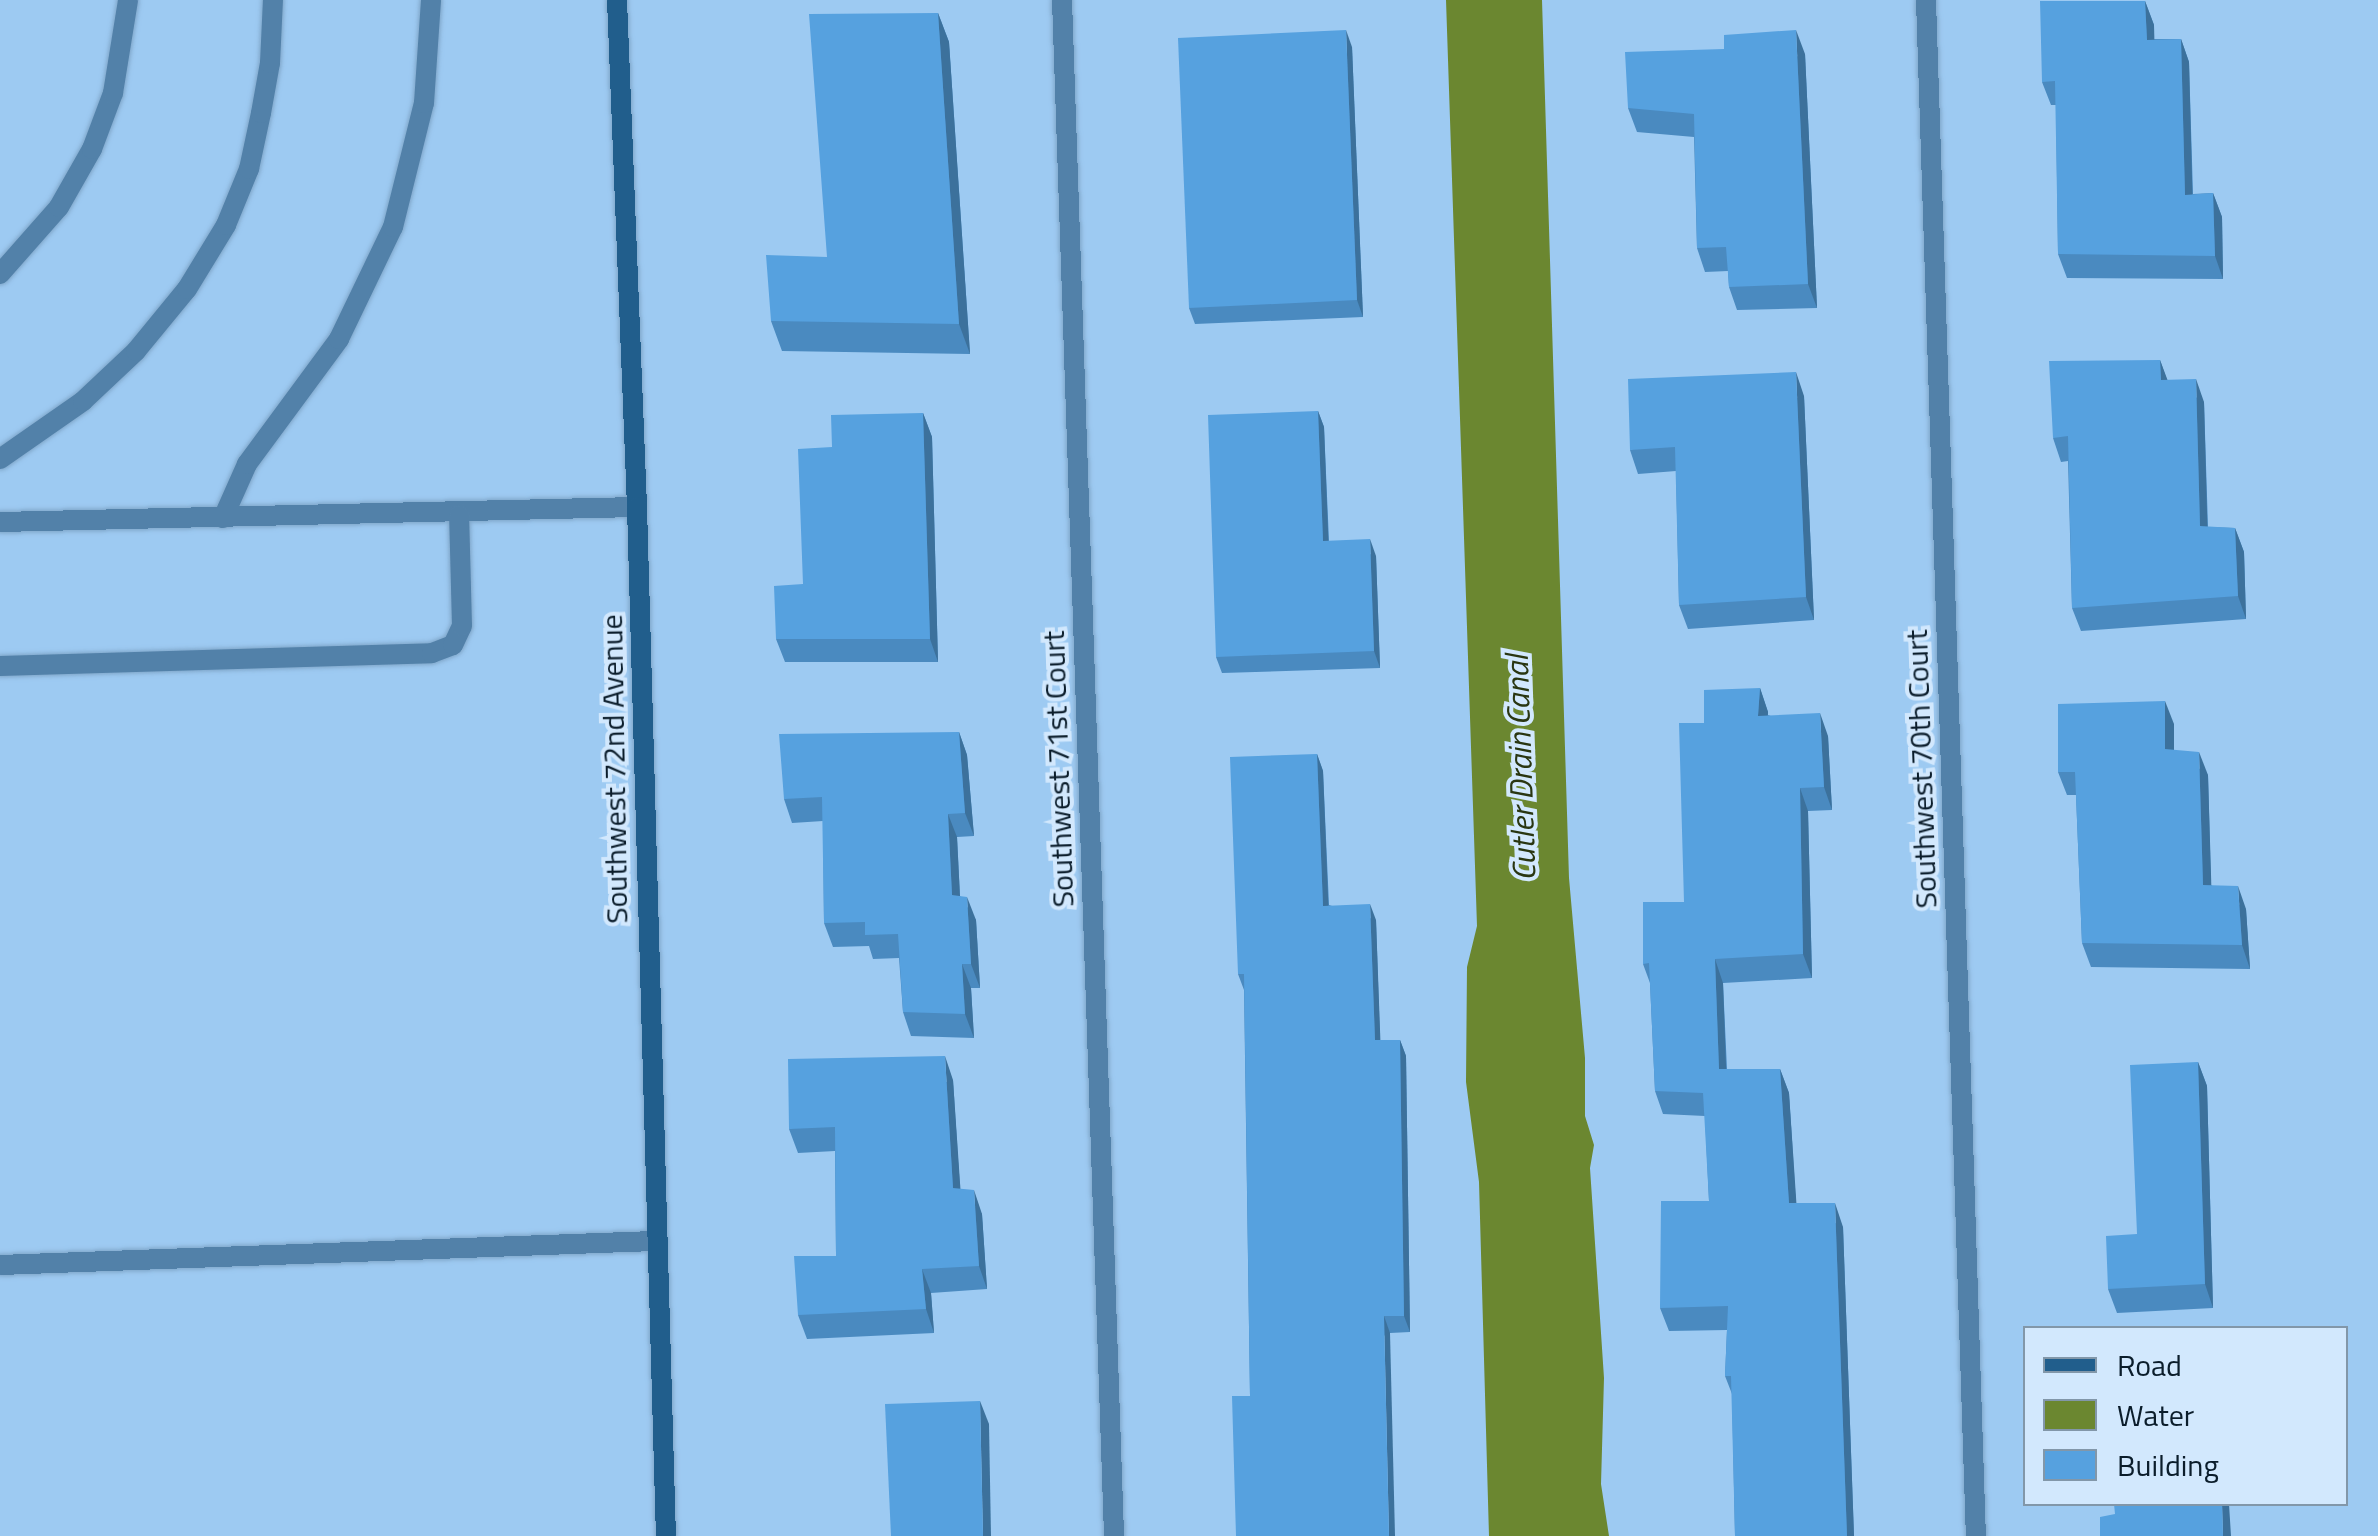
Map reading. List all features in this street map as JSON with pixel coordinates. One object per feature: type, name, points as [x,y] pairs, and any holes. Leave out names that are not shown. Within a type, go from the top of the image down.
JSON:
[{"type":"street","points":[[0,274],[58,208],[92,149],[113,92],[128,0]]},
{"type":"street","points":[[0,459],[83,401],[136,350],[188,288],[226,225],[248,169],[261,112],[270,63],[274,0]]},
{"type":"street","points":[[223,518],[247,464],[340,339],[393,226],[412,164],[424,104],[431,0]]},
{"type":"street","name":"Southwest 72nd Avenue","points":[[617,0],[637,507],[666,1536]]},
{"type":"street","name":"Southwest 71st Court","points":[[1062,0],[1114,1536]]},
{"type":"street","name":"Southwest 70th Court","points":[[1926,0],[1976,1536]]},
{"type":"street","points":[[0,522],[637,507]]},
{"type":"street","points":[[0,666],[432,653],[454,645],[462,626],[459,514]]},
{"type":"street","points":[[0,1265],[656,1241]]},
{"type":"water","name":"Cutler Drain Canal","points":[[1446,0],[1542,0],[1569,878],[1585,1058],[1585,1116],[1594,1145],[1590,1168],[1604,1378],[1601,1484],[1609,1536],[1489,1536],[1479,1182],[1466,1082],[1467,967],[1477,926]]},
{"type":"building","points":[[2040,1],[2145,1],[2147,40],[2181,39],[2185,195],[2213,193],[2215,256],[2058,254],[2055,81],[2042,82]]},
{"type":"building","points":[[938,13],[959,324],[771,321],[766,255],[827,257],[809,14]]},
{"type":"building","points":[[1346,30],[1357,300],[1189,308],[1178,38]]},
{"type":"building","points":[[1796,30],[1808,284],[1729,287],[1726,247],[1697,248],[1694,114],[1628,108],[1625,52],[1724,49],[1724,35]]},
{"type":"building","points":[[2160,360],[2161,380],[2196,379],[2200,526],[2235,528],[2238,596],[2072,608],[2068,436],[2053,438],[2049,361]]},
{"type":"building","points":[[1796,372],[1806,597],[1679,605],[1675,447],[1630,450],[1628,379]]},
{"type":"building","points":[[1318,411],[1323,541],[1370,539],[1374,651],[1216,657],[1208,415]]},
{"type":"building","points":[[923,413],[930,639],[776,639],[774,586],[803,584],[798,449],[832,447],[831,415]]},
{"type":"building","points":[[1760,688],[1758,716],[1820,713],[1824,787],[1800,788],[1803,954],[1715,959],[1719,1069],[1780,1069],[1789,1203],[1835,1203],[1847,1536],[1735,1536],[1731,1376],[1725,1376],[1728,1306],[1660,1308],[1661,1201],[1709,1201],[1703,1093],[1655,1091],[1649,963],[1643,964],[1643,902],[1684,902],[1679,723],[1704,723],[1704,690]]},
{"type":"building","points":[[2165,701],[2165,749],[2199,752],[2203,885],[2238,886],[2242,945],[2082,943],[2075,772],[2058,772],[2058,704]]},
{"type":"building","points":[[959,732],[965,813],[948,814],[952,895],[967,897],[971,964],[962,964],[965,1014],[903,1012],[898,934],[865,935],[865,922],[824,923],[822,797],[784,799],[779,734]]},
{"type":"building","points":[[1317,754],[1323,906],[1370,904],[1375,1040],[1400,1040],[1404,1316],[1384,1316],[1389,1536],[1236,1536],[1232,1396],[1250,1396],[1244,974],[1238,974],[1230,757]]},
{"type":"building","points":[[945,1056],[953,1188],[974,1190],[979,1266],[922,1269],[926,1309],[798,1315],[794,1256],[836,1256],[835,1127],[789,1129],[788,1059]]},
{"type":"building","points":[[2198,1062],[2205,1284],[2108,1289],[2106,1236],[2137,1234],[2130,1065]]},
{"type":"building","points":[[980,1401],[983,1536],[891,1536],[885,1404]]},
{"type":"building","points":[[2114,1506],[2222,1506],[2223,1536],[2100,1536],[2100,1517],[2115,1514]]}]
